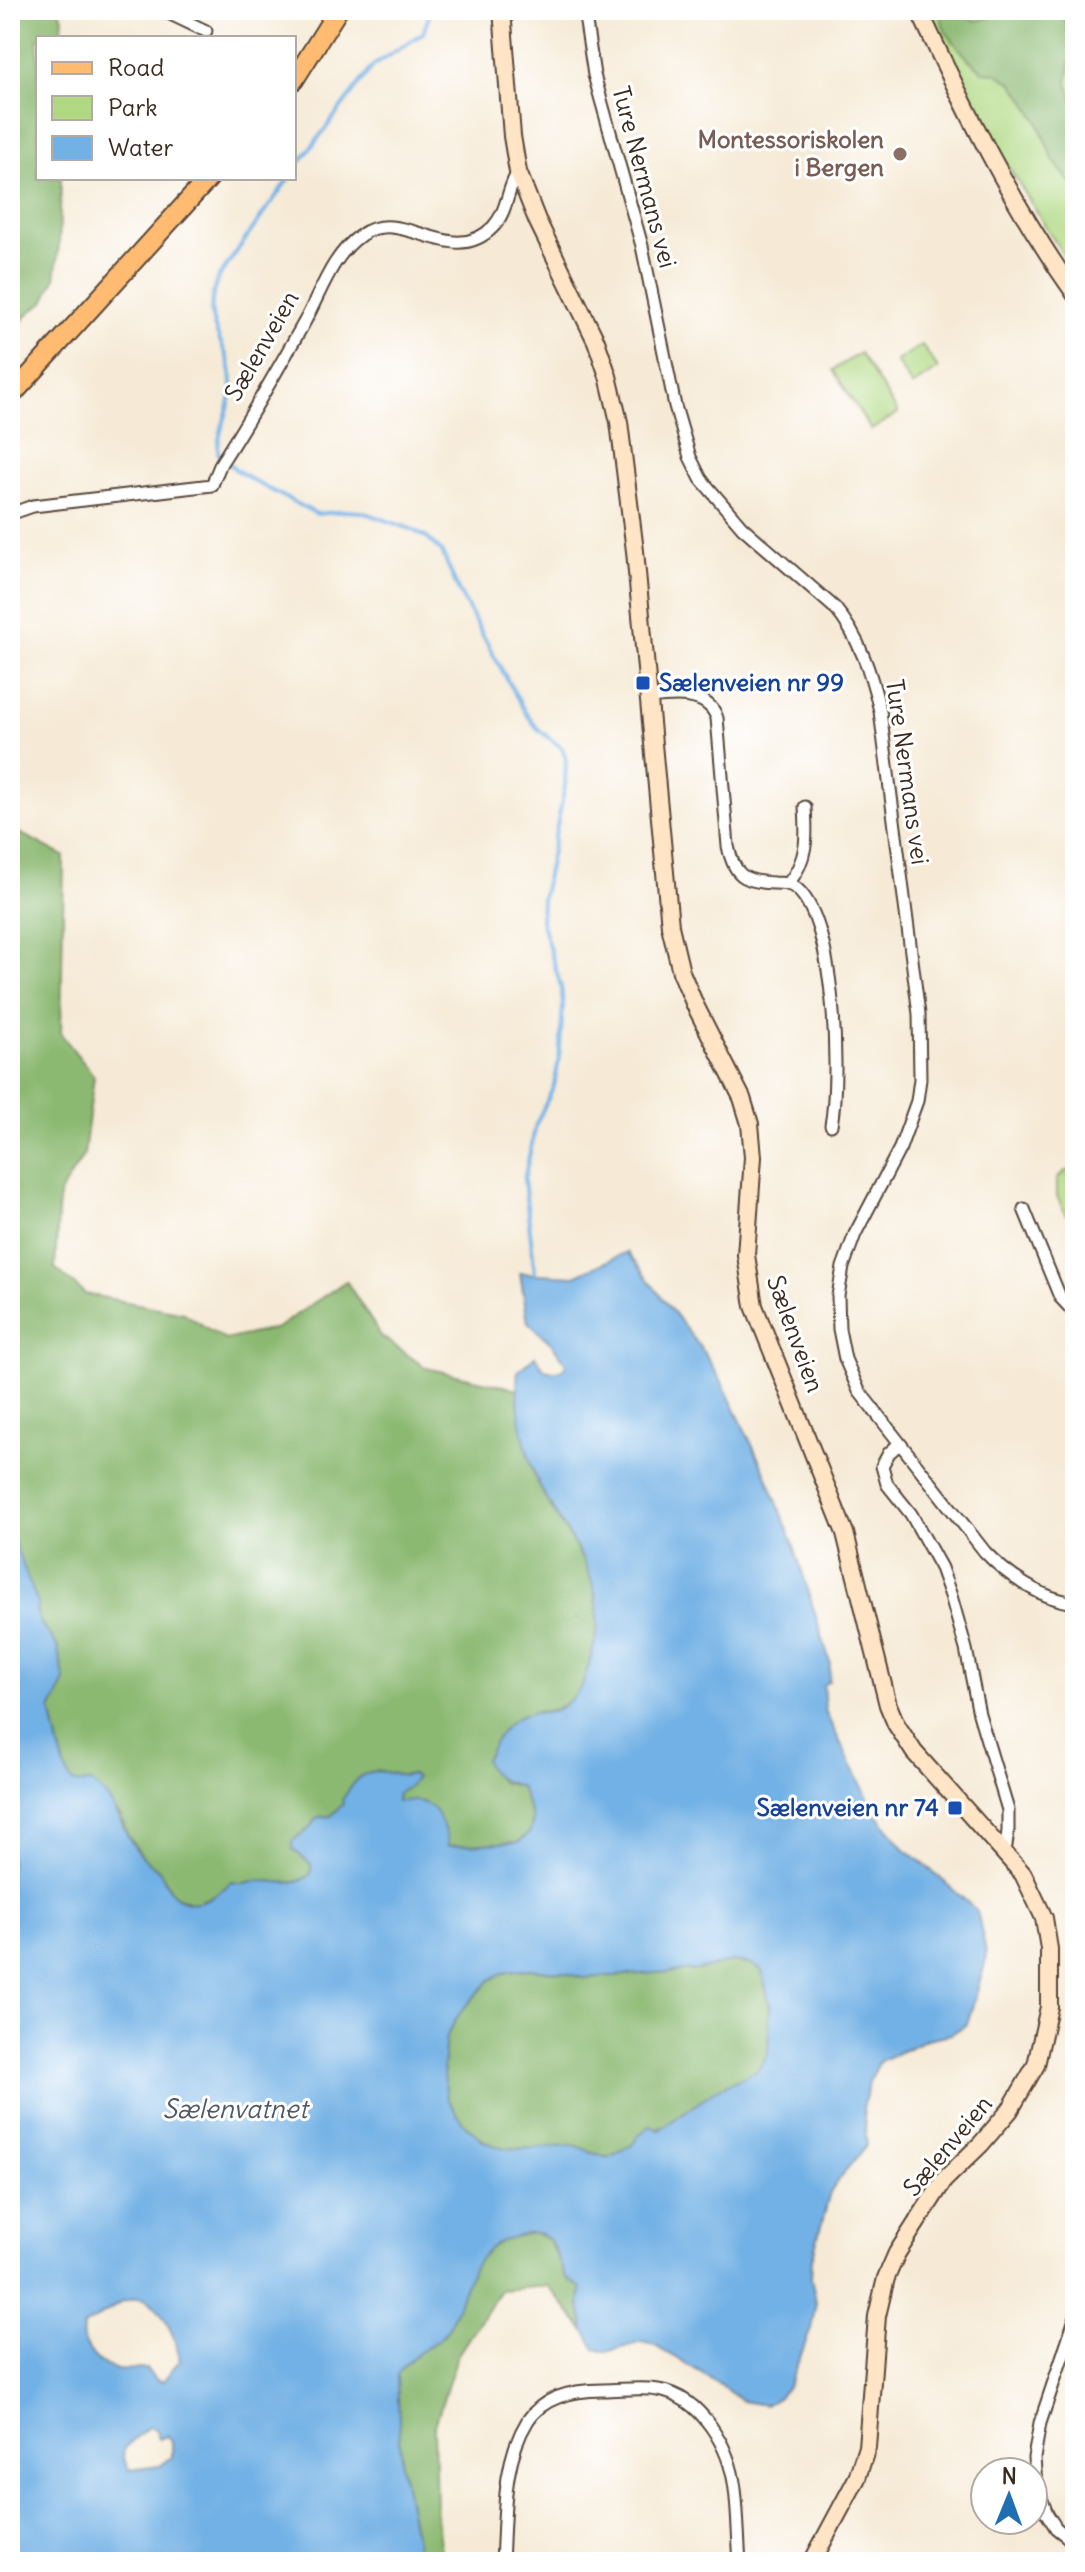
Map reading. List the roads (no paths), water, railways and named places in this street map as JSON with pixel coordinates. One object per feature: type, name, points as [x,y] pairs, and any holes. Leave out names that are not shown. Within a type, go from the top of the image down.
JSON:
[{"type":"main road","points":[[296,77],[338,10]]},
{"type":"main road","points":[[10,397],[207,180]]},
{"type":"street","points":[[162,10],[206,31]]},
{"type":"street","name":"Sælenveien","points":[[502,10],[512,136],[518,172],[537,220],[596,341],[614,399],[626,467],[663,868],[673,945],[695,1005],[742,1098],[750,1124],[753,1157],[746,1255],[754,1306],[845,1533],[874,1654],[896,1724],[923,1764],[1023,1874],[1037,1900],[1046,1927],[1049,2007],[1036,2065],[1010,2110],[944,2180],[890,2265],[878,2305],[867,2447],[851,2490],[812,2562]]},
{"type":"street","name":"Ture Nermans vei","points":[[584,10],[594,75],[642,246],[675,406],[690,457],[701,479],[742,527],[815,589],[847,622],[867,663],[880,711],[920,1023],[920,1079],[913,1114],[900,1148],[855,1234],[843,1267],[838,1296],[839,1329],[845,1359],[859,1391],[985,1552],[1000,1567],[1047,1595],[1075,1603]]},
{"type":"street","points":[[919,10],[955,88],[1010,193],[1035,237],[1075,294]]},
{"type":"street","name":"Sælenveien","points":[[10,514],[33,506],[212,485],[224,458],[308,315],[328,274],[349,245],[367,231],[382,226],[446,242],[475,240],[503,213],[518,172]]},
{"type":"street","points":[[649,698],[684,696],[699,699],[714,709],[731,864],[737,872],[756,881],[788,884],[806,899],[814,915],[830,984],[836,1098],[831,1125]]},
{"type":"street","points":[[788,884],[806,848],[805,807]]},
{"type":"street","points":[[1024,1209],[1060,1297],[1075,1313]]},
{"type":"street","points":[[899,1444],[889,1453],[882,1466],[887,1484],[911,1514],[941,1568],[960,1626],[979,1714],[1008,1810],[1005,1853]]},
{"type":"street","points":[[1075,2319],[1036,2435],[1034,2458],[1036,2484],[1047,2514],[1056,2528],[1075,2543]]},
{"type":"street","points":[[502,2562],[511,2457],[529,2418],[547,2402],[573,2392],[639,2389],[666,2392],[690,2403],[716,2434],[735,2487],[740,2562]]},
{"type":"water","name":"Sælenvatnet","points":[[627,1252],[703,1351],[723,1384],[765,1472],[794,1545],[830,1662],[829,1681],[823,1685],[825,1710],[830,1722],[876,1814],[904,1848],[978,1915],[986,1953],[985,1964],[967,2024],[951,2034],[927,2039],[880,2061],[869,2082],[863,2108],[867,2145],[830,2193],[812,2259],[811,2278],[816,2302],[811,2329],[789,2385],[765,2405],[742,2401],[710,2378],[653,2345],[642,2342],[606,2352],[596,2349],[585,2331],[580,2306],[581,2288],[566,2276],[554,2247],[538,2233],[517,2236],[501,2241],[479,2259],[447,2331],[411,2359],[397,2375],[401,2465],[420,2562],[10,2562],[10,1532],[38,1604],[39,1621],[57,1646],[65,1681],[51,1710],[70,1778],[77,1783],[92,1783],[105,1796],[135,1847],[159,1871],[179,1899],[202,1901],[231,1882],[293,1883],[305,1879],[311,1874],[311,1864],[292,1849],[292,1841],[310,1828],[318,1817],[331,1816],[343,1804],[342,1800],[356,1780],[373,1771],[416,1777],[410,1786],[398,1793],[397,1801],[418,1801],[430,1806],[442,1825],[448,1846],[519,1842],[530,1832],[533,1820],[521,1787],[494,1776],[485,1759],[498,1736],[511,1722],[525,1715],[559,1708],[576,1693],[583,1684],[598,1626],[593,1585],[580,1554],[539,1483],[527,1452],[518,1401],[518,1371],[535,1356],[545,1370],[555,1372],[564,1368],[566,1363],[551,1343],[528,1322],[520,1273],[575,1276]],"holes":[[[731,1962],[761,1969],[770,2005],[768,2054],[757,2071],[717,2089],[659,2130],[650,2126],[632,2145],[608,2158],[573,2145],[518,2149],[498,2147],[485,2142],[464,2124],[447,2099],[443,2067],[446,2037],[461,2011],[490,1980],[503,1973],[528,1969],[562,1972],[584,1978],[697,1970]],[[137,2298],[145,2300],[160,2313],[172,2332],[179,2361],[163,2381],[156,2380],[146,2369],[107,2366],[95,2357],[86,2344],[84,2326],[122,2302]],[[148,2427],[156,2429],[159,2439],[167,2436],[172,2442],[172,2457],[160,2466],[129,2470],[123,2458],[124,2448]]]},
{"type":"waterway","points":[[296,167],[373,66],[423,33],[431,10]]},
{"type":"waterway","points":[[288,180],[218,278],[213,296],[213,323],[231,371],[232,386],[218,453],[257,483],[317,514],[362,512],[411,529],[427,538],[442,552],[459,592],[525,712],[538,729],[562,748],[566,759],[565,786],[542,900],[541,920],[561,987],[563,1005],[559,1060],[554,1086],[536,1124],[524,1180],[535,1273]]},
{"type":"place","name":"Montessoriskolen i Bergen","points":[[900,154]]},
{"type":"place","name":"Sælenveien nr 99","points":[[643,683]]},
{"type":"place","name":"Sælenveien nr 74","points":[[955,1808]]}]
